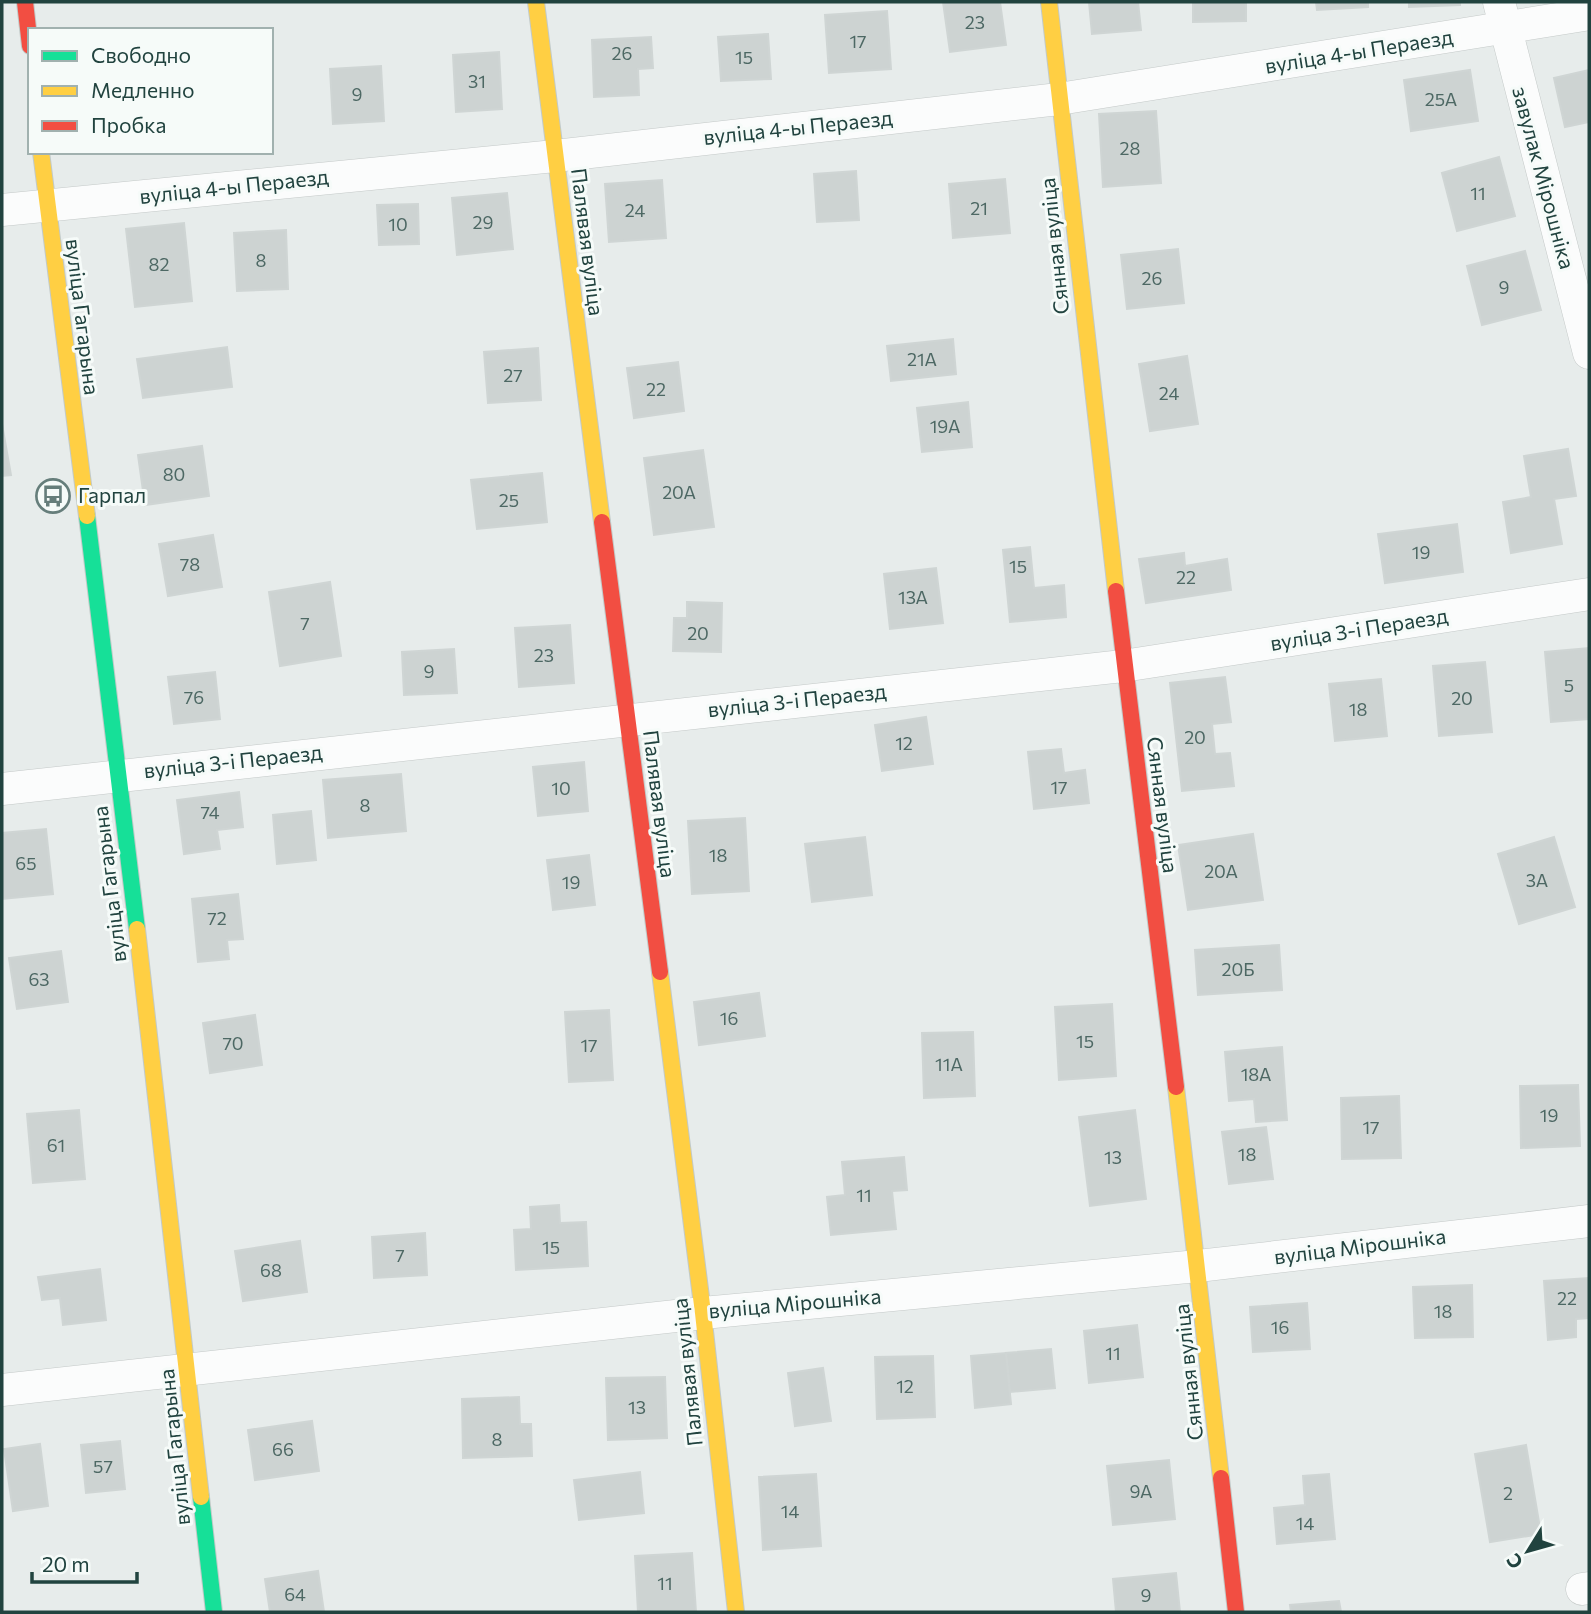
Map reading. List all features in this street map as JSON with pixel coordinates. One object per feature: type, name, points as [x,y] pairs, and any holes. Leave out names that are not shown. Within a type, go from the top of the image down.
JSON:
[{"type":"street","points":[[25,2],[28,28]]},
{"type":"street","name":"Палявая вуліца","points":[[536,2],[703,1313],[736,1612]]},
{"type":"street","name":"Сянная вуліца","points":[[1049,2],[1123,667],[1198,1266],[1236,1612]]},
{"type":"street","name":"вуліца 4-ы Пераезд","points":[[2,210],[555,156],[1059,99],[1502,16],[1589,14]]},
{"type":"street","name":"завулак Мірошніка","points":[[1502,16],[1589,353]]},
{"type":"street","name":"вуліца Гагарына","points":[[41,154],[119,775],[214,1612]]},
{"type":"street","name":"вуліца 3-і Пераезд","points":[[2,789],[1123,667],[1589,594]]},
{"type":"street","name":"вуліца Мірошніка","points":[[2,1390],[188,1367],[703,1313],[1198,1266],[1589,1220]]},
{"type":"building","points":[[943,2],[1000,2],[1006,45],[950,52]]},
{"type":"building","points":[[1089,2],[1138,2],[1141,30],[1092,34]]},
{"type":"building","points":[[1193,2],[1246,2],[1246,21],[1193,22]]},
{"type":"building","points":[[1316,2],[1368,2],[1368,7],[1317,10]]},
{"type":"building","points":[[1409,2],[1460,2],[1460,5],[1409,7]]},
{"type":"building","points":[[887,11],[891,69],[829,73],[825,15]]},
{"type":"building","points":[[768,34],[771,79],[721,81],[718,37]]},
{"type":"building","points":[[651,37],[653,68],[638,69],[639,95],[594,97],[592,40]]},
{"type":"building","points":[[499,52],[502,109],[456,112],[453,55]]},
{"type":"building","points":[[381,66],[384,121],[333,124],[330,69]]},
{"type":"building","points":[[1470,70],[1478,121],[1411,131],[1404,80]]},
{"type":"building","points":[[1589,70],[1589,122],[1565,127],[1554,78]]},
{"type":"building","points":[[1156,111],[1161,183],[1103,187],[1099,114]]},
{"type":"building","points":[[1499,157],[1515,216],[1457,231],[1442,173]]},
{"type":"building","points":[[856,171],[859,220],[817,222],[814,174]]},
{"type":"building","points":[[1005,179],[1010,233],[953,238],[949,184]]},
{"type":"building","points":[[662,180],[666,238],[609,242],[605,184]]},
{"type":"building","points":[[507,193],[513,249],[457,255],[452,198]]},
{"type":"building","points":[[418,204],[419,244],[379,245],[377,205]]},
{"type":"building","points":[[184,223],[192,301],[135,307],[126,229]]},
{"type":"building","points":[[286,230],[288,289],[237,291],[234,233]]},
{"type":"building","points":[[1178,249],[1184,303],[1127,309],[1121,255]]},
{"type":"building","points":[[1525,251],[1541,310],[1482,325],[1467,266]]},
{"type":"building","points":[[953,339],[956,374],[891,381],[887,346]]},
{"type":"building","points":[[227,347],[232,387],[143,398],[137,359]]},
{"type":"building","points":[[538,348],[541,400],[488,403],[484,352]]},
{"type":"building","points":[[1187,356],[1198,424],[1150,431],[1139,364]]},
{"type":"building","points":[[678,362],[684,411],[634,418],[627,368]]},
{"type":"building","points":[[968,402],[972,447],[922,452],[917,408]]},
{"type":"building","points":[[2,424],[11,475],[2,476]]},
{"type":"building","points":[[202,446],[209,496],[145,505],[138,455]]},
{"type":"building","points":[[1568,449],[1576,496],[1554,499],[1562,544],[1511,553],[1503,502],[1531,497],[1524,456]]},
{"type":"building","points":[[703,450],[714,527],[654,535],[644,458]]},
{"type":"building","points":[[542,473],[547,522],[477,529],[471,480]]},
{"type":"building","points":[[1457,524],[1463,572],[1385,583],[1378,534]]},
{"type":"building","points":[[213,535],[222,587],[168,596],[159,544]]},
{"type":"building","points":[[1030,547],[1034,588],[1064,585],[1066,617],[1010,622],[1003,550]]},
{"type":"building","points":[[1184,553],[1185,566],[1227,559],[1231,590],[1146,603],[1139,559]]},
{"type":"building","points":[[936,568],[943,623],[890,629],[884,574]]},
{"type":"building","points":[[330,582],[341,656],[280,666],[269,592]]},
{"type":"building","points":[[687,602],[722,603],[721,652],[673,651],[674,618],[687,618]]},
{"type":"building","points":[[570,625],[574,683],[519,687],[515,628]]},
{"type":"building","points":[[1589,648],[1589,719],[1551,722],[1545,652]]},
{"type":"building","points":[[454,649],[457,693],[404,695],[402,652]]},
{"type":"building","points":[[1485,662],[1492,732],[1439,736],[1433,666]]},
{"type":"building","points":[[215,672],[220,719],[174,724],[168,677]]},
{"type":"building","points":[[1225,677],[1231,722],[1212,724],[1215,754],[1230,753],[1234,786],[1182,791],[1170,683]]},
{"type":"building","points":[[1381,679],[1387,736],[1335,741],[1329,684]]},
{"type":"building","points":[[926,717],[933,764],[882,771],[875,725]]},
{"type":"building","points":[[1061,749],[1064,773],[1085,770],[1089,803],[1034,809],[1028,752]]},
{"type":"building","points":[[584,762],[588,811],[538,816],[533,767]]},
{"type":"building","points":[[401,774],[406,831],[328,838],[323,780]]},
{"type":"building","points":[[239,792],[243,827],[217,830],[220,849],[184,854],[177,800]]},
{"type":"building","points":[[311,811],[316,860],[277,864],[273,815]]},
{"type":"building","points":[[745,818],[749,891],[692,894],[688,821]]},
{"type":"building","points":[[46,829],[53,894],[2,899],[2,833]]},
{"type":"building","points":[[1253,834],[1263,900],[1188,910],[1178,845]]},
{"type":"building","points":[[865,837],[872,895],[812,902],[805,844]]},
{"type":"building","points":[[1554,837],[1575,907],[1519,924],[1498,854]]},
{"type":"building","points":[[589,855],[595,905],[553,910],[547,860]]},
{"type":"building","points":[[238,894],[243,939],[227,940],[229,959],[198,962],[192,899]]},
{"type":"building","points":[[1279,945],[1282,990],[1198,995],[1195,950]]},
{"type":"building","points":[[61,951],[68,1002],[17,1009],[9,958]]},
{"type":"building","points":[[759,993],[765,1036],[699,1045],[694,1002]]},
{"type":"building","points":[[1112,1004],[1116,1076],[1059,1080],[1055,1007]]},
{"type":"building","points":[[609,1010],[613,1080],[569,1082],[565,1012]]},
{"type":"building","points":[[255,1015],[262,1065],[210,1073],[203,1023]]},
{"type":"building","points":[[973,1032],[975,1096],[924,1098],[922,1033]]},
{"type":"building","points":[[1282,1047],[1287,1120],[1256,1122],[1254,1099],[1229,1101],[1225,1052]]},
{"type":"building","points":[[1578,1085],[1580,1146],[1521,1148],[1520,1086]]},
{"type":"building","points":[[1399,1096],[1401,1158],[1342,1159],[1341,1098]]},
{"type":"building","points":[[79,1110],[85,1179],[33,1183],[27,1114]]},
{"type":"building","points":[[1135,1110],[1146,1199],[1090,1206],[1079,1117]]},
{"type":"building","points":[[1266,1127],[1273,1179],[1229,1184],[1222,1132]]},
{"type":"building","points":[[904,1157],[907,1190],[892,1191],[896,1229],[831,1235],[827,1197],[845,1195],[842,1162]]},
{"type":"building","points":[[559,1205],[560,1223],[586,1222],[588,1266],[516,1270],[514,1230],[531,1229],[530,1207]]},
{"type":"building","points":[[425,1233],[427,1275],[374,1278],[372,1237]]},
{"type":"building","points":[[300,1241],[307,1292],[243,1301],[235,1251]]},
{"type":"building","points":[[100,1269],[106,1320],[63,1325],[60,1298],[42,1300],[38,1277]]},
{"type":"building","points":[[1589,1278],[1589,1318],[1576,1319],[1576,1337],[1548,1340],[1544,1281]]},
{"type":"building","points":[[1472,1285],[1473,1337],[1415,1338],[1413,1287]]},
{"type":"building","points":[[1307,1303],[1310,1349],[1253,1352],[1250,1307]]},
{"type":"building","points":[[1137,1325],[1143,1377],[1089,1383],[1084,1331]]},
{"type":"building","points":[[1051,1349],[1055,1388],[1010,1392],[1006,1353]]},
{"type":"building","points":[[1006,1353],[1011,1404],[975,1408],[971,1356]]},
{"type":"building","points":[[933,1356],[935,1417],[877,1419],[875,1357]]},
{"type":"building","points":[[823,1368],[831,1421],[795,1426],[788,1373]]},
{"type":"building","points":[[665,1377],[667,1438],[608,1440],[606,1378]]},
{"type":"building","points":[[519,1397],[520,1424],[531,1424],[532,1456],[463,1458],[462,1399]]},
{"type":"building","points":[[312,1421],[319,1471],[255,1480],[248,1430]]},
{"type":"building","points":[[120,1441],[125,1489],[86,1493],[81,1445]]},
{"type":"building","points":[[40,1444],[48,1506],[13,1511],[4,1449]]},
{"type":"building","points":[[1526,1445],[1541,1534],[1490,1542],[1475,1454]]},
{"type":"building","points":[[1169,1460],[1175,1519],[1113,1525],[1107,1466]]},
{"type":"building","points":[[640,1472],[644,1513],[579,1520],[574,1480]]},
{"type":"building","points":[[816,1474],[821,1546],[763,1550],[759,1477]]},
{"type":"building","points":[[1329,1474],[1335,1539],[1277,1544],[1274,1508],[1305,1505],[1303,1476]]},
{"type":"building","points":[[692,1553],[696,1612],[638,1612],[635,1556]]},
{"type":"building","points":[[318,1571],[324,1612],[270,1612],[265,1579]]},
{"type":"building","points":[[1176,1573],[1180,1612],[1116,1612],[1113,1579]]},
{"type":"building","points":[[1339,1601],[1341,1612],[1291,1612],[1290,1605]]},
{"type":"traffic: fast","points":[[87,516],[137,929]]},
{"type":"traffic: fast","points":[[201,1497],[214,1612]]},
{"type":"traffic: slow","points":[[536,2],[602,522]]},
{"type":"traffic: slow","points":[[1049,2],[1116,591]]},
{"type":"traffic: slow","points":[[41,154],[87,516]]},
{"type":"traffic: slow","points":[[137,929],[201,1497]]},
{"type":"traffic: slow","points":[[660,972],[703,1313],[736,1612]]},
{"type":"traffic: slow","points":[[1176,1087],[1221,1478]]},
{"type":"traffic: jam","points":[[25,2],[28,28]]},
{"type":"traffic: jam","points":[[602,522],[660,972]]},
{"type":"traffic: jam","points":[[1116,591],[1176,1087]]},
{"type":"traffic: jam","points":[[1221,1478],[1236,1612]]},
{"type":"place","name":"Гарпал","points":[[53,496]]}]
